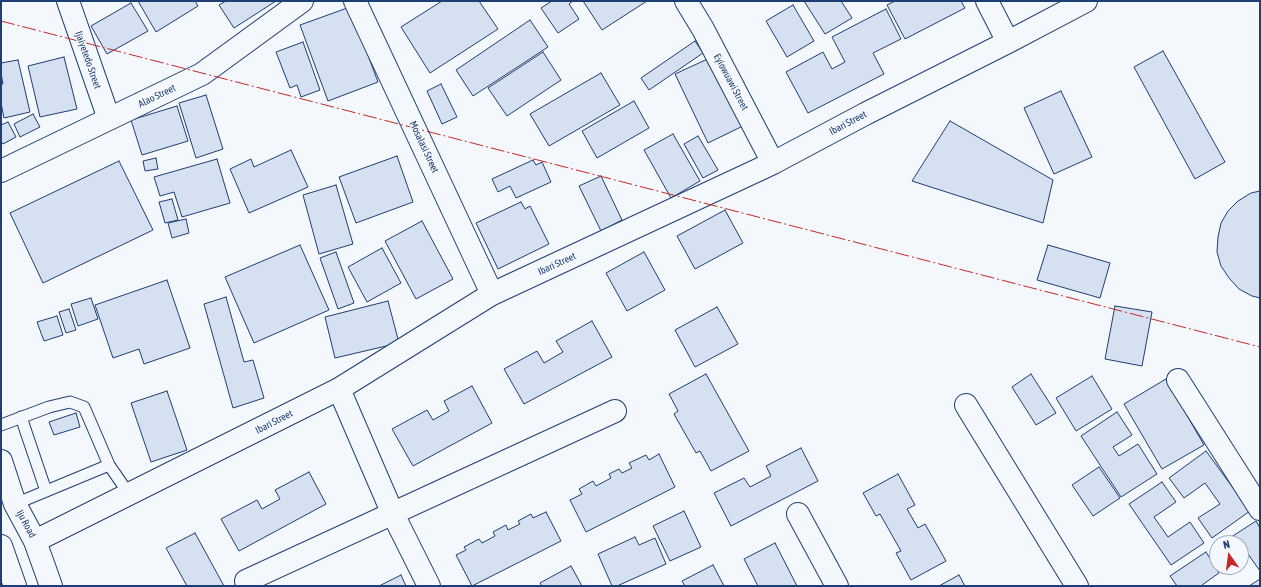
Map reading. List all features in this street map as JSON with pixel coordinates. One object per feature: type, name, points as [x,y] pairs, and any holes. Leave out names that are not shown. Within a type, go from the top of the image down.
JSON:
[{"type":"street","name":"Ijaiyetedo Street","points":[[68,1],[109,119]]},
{"type":"street","name":"Alao Street","points":[[1,171],[202,74],[302,1]]},
{"type":"street","name":"Mosalasi Street","points":[[355,1],[492,294]]},
{"type":"street","name":"Eyiowuawi Street","points":[[686,1],[703,29],[774,163]]},
{"type":"street","points":[[988,1],[1008,42]]},
{"type":"street","name":"Ibari Street","points":[[35,541],[339,389],[492,294],[774,163],[865,114],[1086,1]]},
{"type":"street","points":[[1178,380],[1260,508]]},
{"type":"street","points":[[339,389],[392,512],[429,586]]},
{"type":"street","points":[[966,405],[1077,586]]},
{"type":"street","points":[[246,580],[615,411]]},
{"type":"street","name":"Iju Road","points":[[1,462],[15,504],[35,541],[51,586]]},
{"type":"street","points":[[798,514],[837,586]]},
{"type":"street","points":[[3,557],[15,586]]},
{"type":"lane","points":[[1,425],[49,407],[70,402],[84,407],[109,465],[129,494]]},
{"type":"lane","points":[[21,418],[46,491]]},
{"type":"lane","points":[[15,504],[109,465]]},
{"type":"building","points":[[138,1],[195,1],[198,6],[156,32]]},
{"type":"building","points":[[226,1],[276,1],[234,28],[219,5]]},
{"type":"building","points":[[442,1],[479,1],[498,29],[430,73],[401,27]]},
{"type":"building","points":[[552,1],[573,1],[569,4],[579,19],[558,33],[541,8]]},
{"type":"building","points":[[583,1],[647,1],[602,30]]},
{"type":"building","points":[[804,1],[841,1],[852,18],[825,34]]},
{"type":"building","points":[[895,1],[961,1],[965,8],[905,39],[887,5]]},
{"type":"building","points":[[131,3],[148,31],[107,54],[91,26]]},
{"type":"building","points":[[793,5],[814,41],[787,57],[766,21]]},
{"type":"building","points":[[350,7],[378,82],[328,101],[300,25]]},
{"type":"building","points":[[886,9],[901,39],[873,53],[884,74],[808,113],[786,72],[823,52],[832,69],[845,62],[832,37]]},
{"type":"building","points":[[530,20],[548,47],[473,96],[456,70]]},
{"type":"building","points":[[695,41],[703,53],[649,90],[641,78]]},
{"type":"building","points":[[303,42],[320,90],[301,97],[297,85],[290,88],[276,52]]},
{"type":"building","points":[[1163,51],[1225,162],[1195,179],[1134,67]]},
{"type":"building","points":[[543,52],[561,80],[507,116],[488,88]]},
{"type":"building","points":[[64,57],[77,109],[40,117],[28,66]]},
{"type":"building","points":[[712,57],[745,125],[708,143],[675,74]]},
{"type":"building","points":[[18,60],[30,112],[4,118],[1,103],[1,84],[3,84],[1,63]]},
{"type":"building","points":[[601,73],[620,105],[549,146],[530,114]]},
{"type":"building","points":[[441,84],[457,117],[442,124],[427,91]]},
{"type":"building","points":[[1061,91],[1092,157],[1054,174],[1024,108]]},
{"type":"building","points":[[206,95],[223,149],[196,158],[179,103]]},
{"type":"building","points":[[634,101],[649,128],[597,158],[582,131]]},
{"type":"building","points":[[177,106],[188,141],[142,155],[131,120]]},
{"type":"building","points":[[33,114],[40,127],[20,137],[14,124]]},
{"type":"building","points":[[950,121],[1053,180],[1043,223],[912,181]]},
{"type":"building","points":[[8,122],[16,137],[3,144],[1,141],[1,125]]},
{"type":"building","points":[[673,134],[700,181],[671,198],[644,150]]},
{"type":"building","points":[[698,136],[718,170],[703,178],[684,144]]},
{"type":"building","points":[[291,150],[308,187],[249,213],[230,169],[251,159],[254,167]]},
{"type":"building","points":[[397,156],[413,202],[356,223],[339,177]]},
{"type":"building","points":[[156,158],[158,169],[145,171],[143,161]]},
{"type":"building","points":[[217,159],[230,203],[182,217],[174,192],[160,196],[154,177]]},
{"type":"building","points":[[533,160],[536,165],[542,162],[551,182],[516,198],[510,186],[498,192],[492,179]]},
{"type":"building","points":[[119,161],[153,230],[43,283],[10,213]]},
{"type":"building","points":[[601,176],[622,220],[601,231],[579,186]]},
{"type":"building","points":[[336,185],[353,244],[319,254],[303,195]]},
{"type":"building","points":[[1260,191],[1260,298],[1252,296],[1239,289],[1221,266],[1217,252],[1221,223],[1228,211],[1238,201],[1251,193]]},
{"type":"building","points":[[172,199],[178,220],[165,223],[159,202]]},
{"type":"building","points":[[521,202],[525,209],[530,206],[549,244],[498,269],[476,223]]},
{"type":"building","points":[[725,210],[743,243],[695,269],[677,236]]},
{"type":"building","points":[[186,219],[189,233],[172,238],[168,223]]},
{"type":"building","points":[[422,221],[453,279],[416,299],[385,241]]},
{"type":"building","points":[[300,245],[329,310],[254,343],[225,277]]},
{"type":"building","points":[[1048,245],[1110,263],[1100,298],[1037,280]]},
{"type":"building","points":[[382,248],[401,283],[367,302],[348,267]]},
{"type":"building","points":[[336,252],[354,303],[338,309],[320,258]]},
{"type":"building","points":[[644,252],[665,290],[627,311],[606,273]]},
{"type":"building","points":[[167,280],[190,348],[144,364],[139,349],[113,358],[95,305]]},
{"type":"building","points":[[226,297],[244,362],[253,360],[264,398],[233,408],[204,304]]},
{"type":"building","points":[[91,298],[98,319],[78,326],[71,304]]},
{"type":"building","points":[[388,301],[399,343],[335,358],[325,317]]},
{"type":"building","points":[[1115,306],[1152,312],[1142,366],[1105,359]]},
{"type":"building","points":[[717,307],[738,344],[695,367],[675,330]]},
{"type":"building","points":[[69,309],[76,330],[66,333],[59,312]]},
{"type":"building","points":[[57,316],[63,335],[44,341],[37,322]]},
{"type":"building","points":[[592,321],[612,357],[524,404],[504,369],[537,351],[544,363],[563,352],[556,341]]},
{"type":"building","points":[[706,374],[749,451],[711,471],[700,451],[696,453],[674,414],[678,411],[669,394]]},
{"type":"building","points":[[1031,374],[1056,413],[1036,425],[1012,387]]},
{"type":"building","points":[[1092,376],[1112,409],[1076,431],[1056,398]]},
{"type":"building","points":[[1166,379],[1204,445],[1162,469],[1124,404]]},
{"type":"building","points":[[472,386],[492,423],[413,466],[392,429],[427,410],[433,420],[449,411],[444,401]]},
{"type":"building","points":[[167,391],[187,450],[151,462],[131,403]]},
{"type":"building","points":[[1117,412],[1132,435],[1113,447],[1119,456],[1138,444],[1157,474],[1121,497],[1081,436]]},
{"type":"building","points":[[76,413],[80,427],[54,435],[49,422]]},
{"type":"building","points":[[801,448],[818,481],[731,526],[714,493],[744,478],[750,487],[771,476],[766,466]]},
{"type":"building","points":[[1206,451],[1250,511],[1216,535],[1210,535],[1198,518],[1220,504],[1205,483],[1184,498],[1169,478]]},
{"type":"building","points":[[659,454],[675,487],[586,532],[570,500],[582,494],[579,489],[593,481],[596,486],[611,478],[609,474],[619,469],[622,473],[632,468],[629,463],[646,455],[649,460]]},
{"type":"building","points":[[1099,467],[1120,498],[1093,516],[1072,485]]},
{"type":"building","points":[[309,472],[326,504],[239,551],[221,519],[257,500],[262,509],[280,499],[275,490]]},
{"type":"building","points":[[898,474],[915,505],[907,509],[918,528],[925,524],[946,561],[911,580],[896,553],[901,551],[880,514],[876,516],[863,493]]},
{"type":"building","points":[[1162,482],[1176,502],[1154,517],[1168,537],[1190,522],[1204,543],[1171,565],[1129,504]]},
{"type":"building","points":[[684,511],[701,547],[670,561],[653,526]]},
{"type":"building","points":[[546,512],[561,541],[472,586],[456,555],[466,550],[464,547],[479,539],[482,543],[495,536],[493,532],[506,525],[508,530],[520,524],[518,521],[531,514],[533,518]]},
{"type":"building","points":[[1256,521],[1260,528],[1260,571],[1249,555],[1249,535],[1234,535]]},
{"type":"building","points":[[195,533],[224,586],[187,586],[166,548]]},
{"type":"building","points":[[635,537],[639,545],[655,538],[666,564],[617,586],[612,586],[598,554]]},
{"type":"building","points":[[775,543],[797,586],[758,586],[744,559]]},
{"type":"building","points":[[1206,552],[1209,557],[1209,575],[1216,575],[1202,585],[1203,586],[1177,586],[1170,576]]},
{"type":"building","points":[[713,565],[724,586],[685,586],[682,581]]},
{"type":"building","points":[[571,566],[582,586],[542,586],[540,583]]},
{"type":"building","points":[[401,575],[406,586],[379,586]]},
{"type":"building","points":[[959,575],[965,586],[939,586]]},
{"type":"building","points":[[1260,579],[1260,586],[1249,586]]},
{"type":"power","points":[[1,21],[1260,347]]}]
